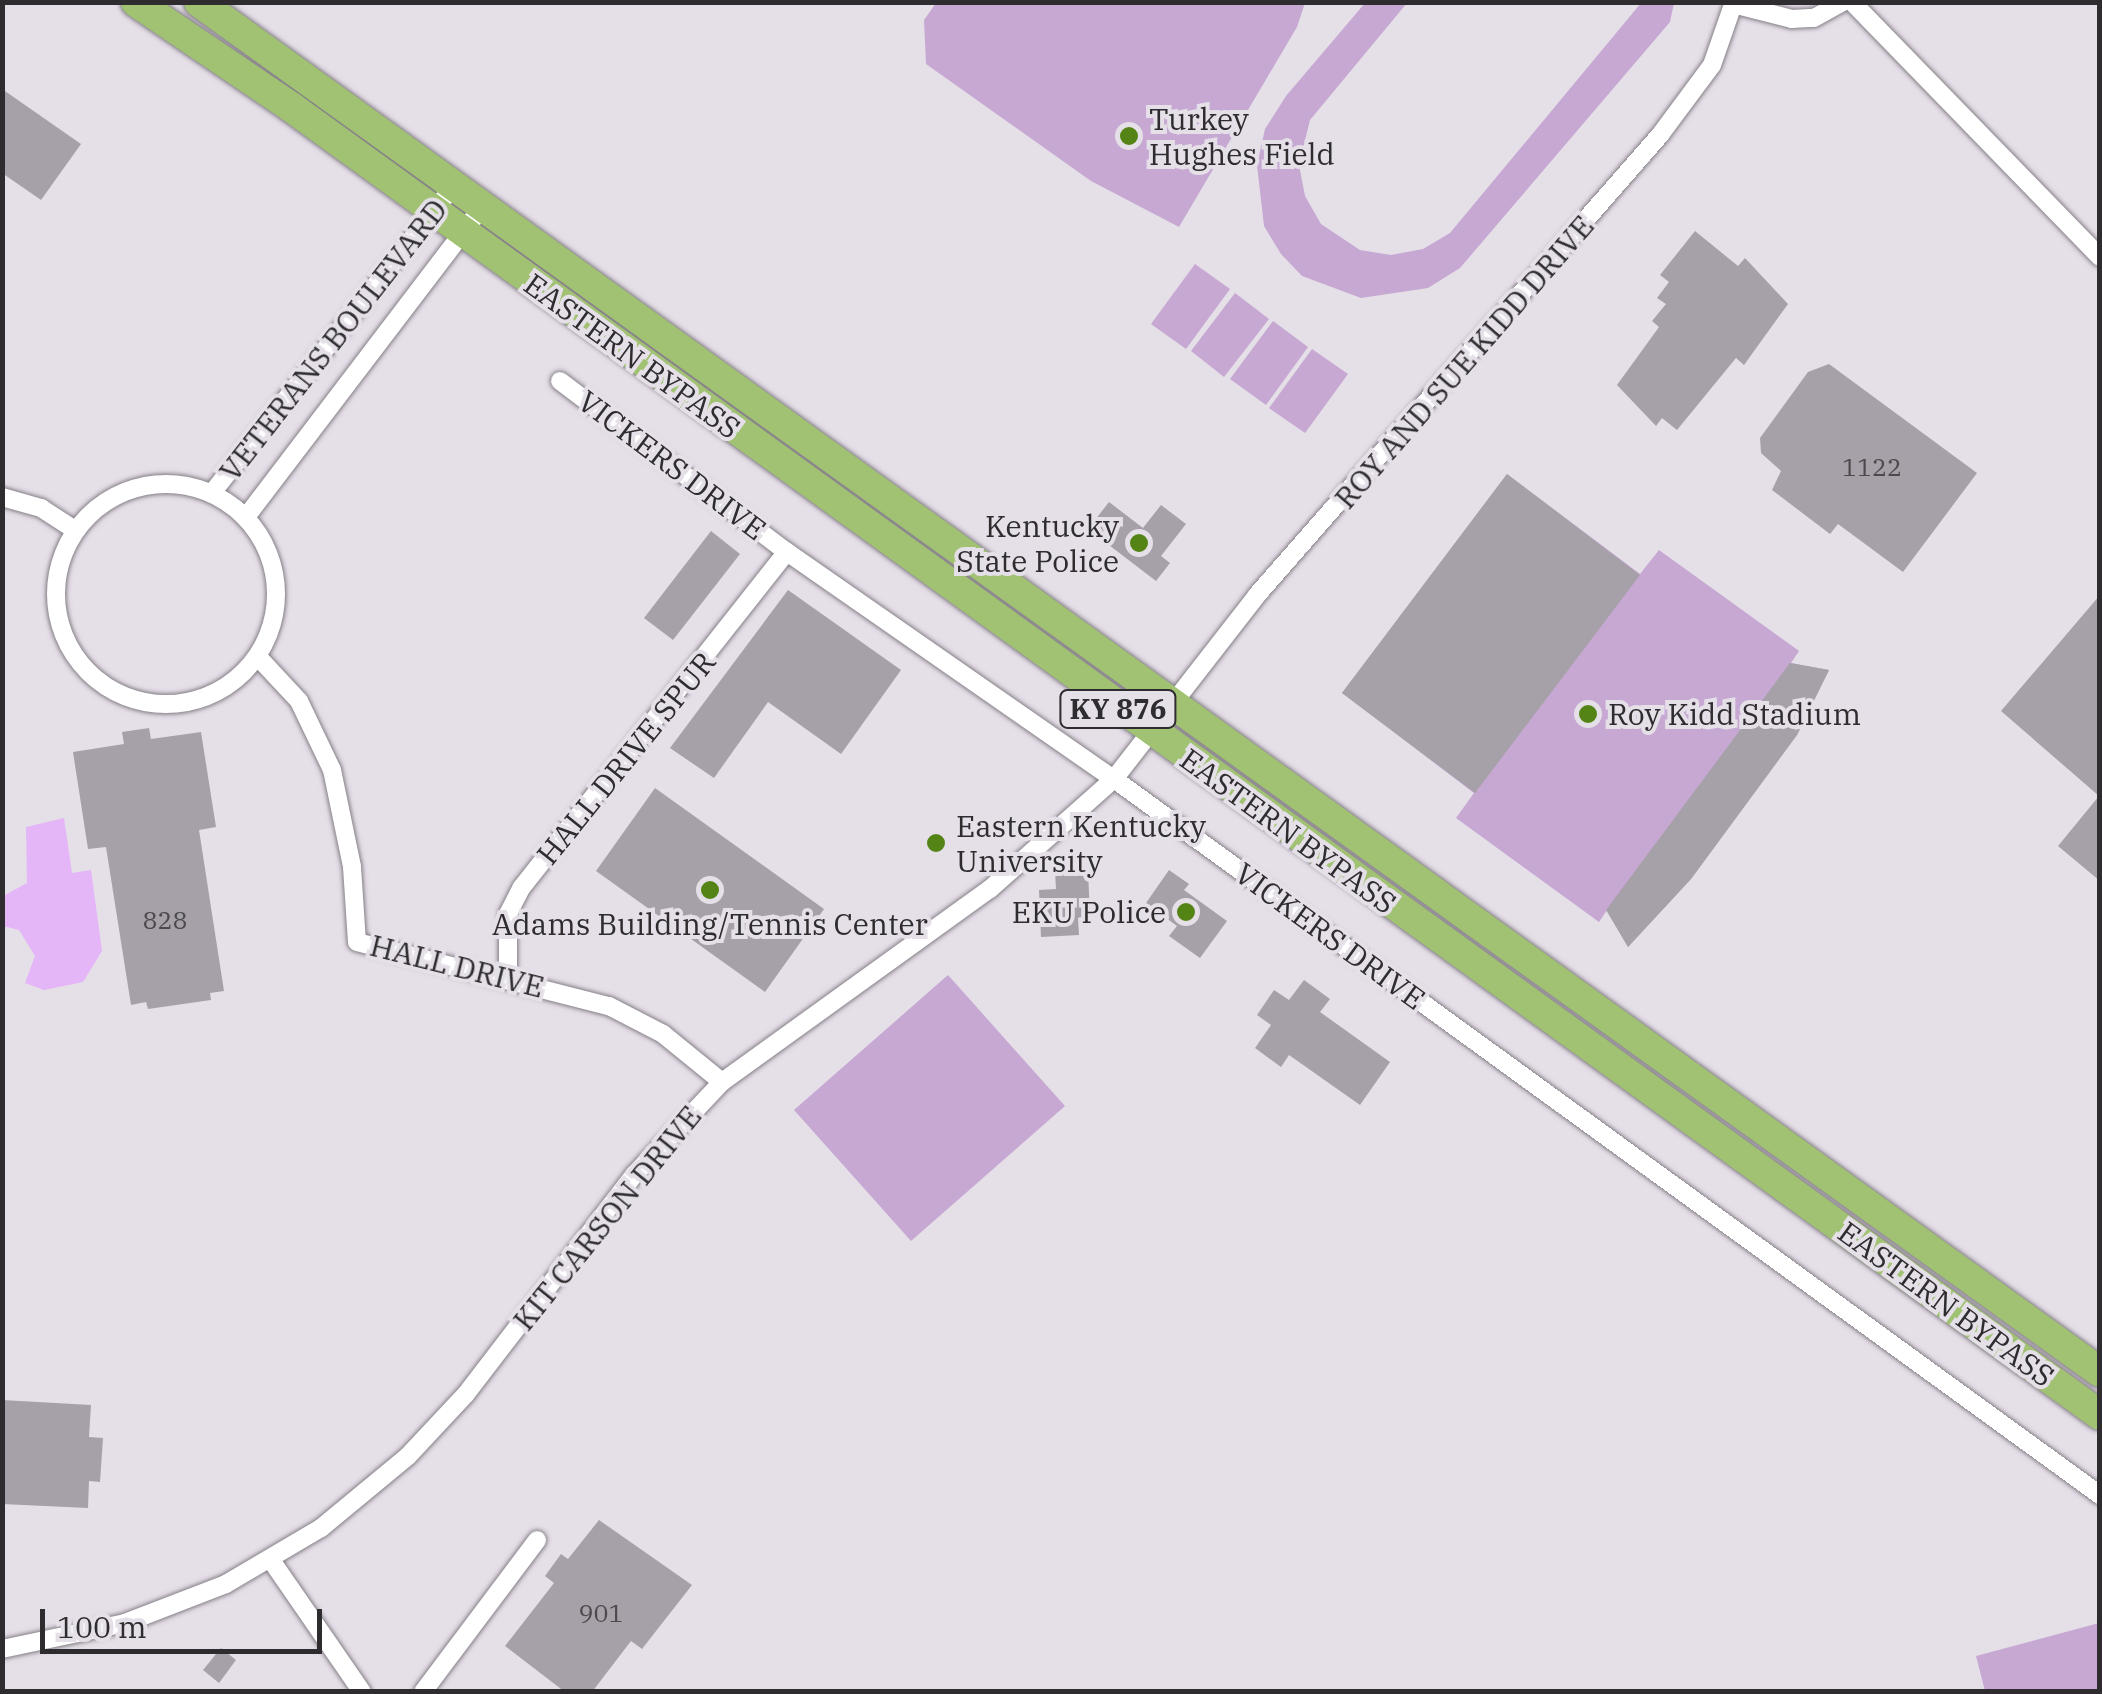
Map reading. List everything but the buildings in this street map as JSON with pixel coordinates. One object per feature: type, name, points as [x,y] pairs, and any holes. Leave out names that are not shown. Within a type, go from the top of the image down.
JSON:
[{"type":"main road","name":"EASTERN BYPASS","points":[[136,2],[2100,1415]]},
{"type":"main road","name":"EASTERN BYPASS","points":[[199,2],[2100,1372]]},
{"type":"street","points":[[1734,3],[1792,20],[1814,18],[1843,2]]},
{"type":"street","points":[[1852,2],[2100,257]]},
{"type":"street","name":"ROY AND SUE KIDD DRIVE","points":[[1169,703],[1660,135],[1712,65],[1734,3]]},
{"type":"street","name":"VETERANS BOULEVARD","points":[[212,493],[454,186]]},
{"type":"street","name":"VETERANS BOULEVARD","points":[[246,517],[482,206]]},
{"type":"street","name":"VICKERS DRIVE","points":[[560,380],[786,552],[1114,779],[2100,1495]]},
{"type":"street","points":[[152,484],[212,493],[246,517],[268,550],[277,588],[272,627],[258,658],[202,698],[172,704],[112,690],[77,660],[61,629],[58,578],[75,530],[122,492],[152,484]]},
{"type":"street","points":[[2,497],[41,508],[75,530]]},
{"type":"street","name":"HALL DRIVE SPUR","points":[[508,978],[508,914],[522,888],[786,552]]},
{"type":"street","name":"HALL DRIVE","points":[[258,658],[299,701],[332,770],[352,867],[357,942],[508,978],[622,1012],[722,1082]]},
{"type":"street","name":"KIT CARSON DRIVE","points":[[2,1649],[138,1619],[272,1560],[366,1494],[438,1426],[635,1174],[722,1082],[990,889],[1114,779],[1169,703]]},
{"type":"street","points":[[423,1692],[537,1540]]},
{"type":"street","points":[[272,1560],[362,1692]]},
{"type":"shaded area","name":"Turkey Hughes Field","points":[[936,2],[1305,3],[1297,27],[1179,227],[1091,181],[926,64],[924,20]]},
{"type":"shaded area","points":[[1365,3],[1407,3],[1310,120],[1299,165],[1305,196],[1321,224],[1360,250],[1391,255],[1423,249],[1450,233],[1641,3],[1674,3],[1670,22],[1460,268],[1428,288],[1361,298],[1302,276],[1281,254],[1264,226],[1257,165],[1265,129],[1286,96]]},
{"type":"shaded area","points":[[1195,264],[1230,289],[1186,349],[1151,324]]},
{"type":"shaded area","points":[[1235,293],[1269,319],[1224,377],[1191,351]]},
{"type":"shaded area","points":[[1273,321],[1308,347],[1266,405],[1230,379]]},
{"type":"shaded area","points":[[1312,349],[1348,374],[1305,433],[1269,408]]},
{"type":"shaded area","name":"Roy Kidd Stadium","points":[[1507,474],[1640,574],[1659,550],[1799,651],[1791,663],[1829,670],[1797,735],[1691,879],[1628,947],[1607,910],[1599,922],[1456,818],[1474,793],[1342,693]]},
{"type":"shaded area","points":[[64,818],[72,873],[91,870],[102,951],[83,982],[44,990],[25,983],[35,956],[19,930],[3,926],[3,896],[27,883],[26,827]]},
{"type":"shaded area","points":[[948,975],[1065,1106],[911,1241],[794,1110]]},
{"type":"shaded area","points":[[2099,1623],[2099,1691],[1985,1691],[1976,1656]]},
{"type":"place","name":"Turkey Hughes Field","points":[[1129,136]]},
{"type":"place","name":"Kentucky State Police","points":[[1139,543]]},
{"type":"place","name":"Roy Kidd Stadium","points":[[1588,714]]},
{"type":"place","name":"Eastern Kentucky University","points":[[936,843]]},
{"type":"place","name":"Adams Building/Tennis Center","points":[[710,890]]},
{"type":"place","name":"EKU Police","points":[[1186,912]]}]
